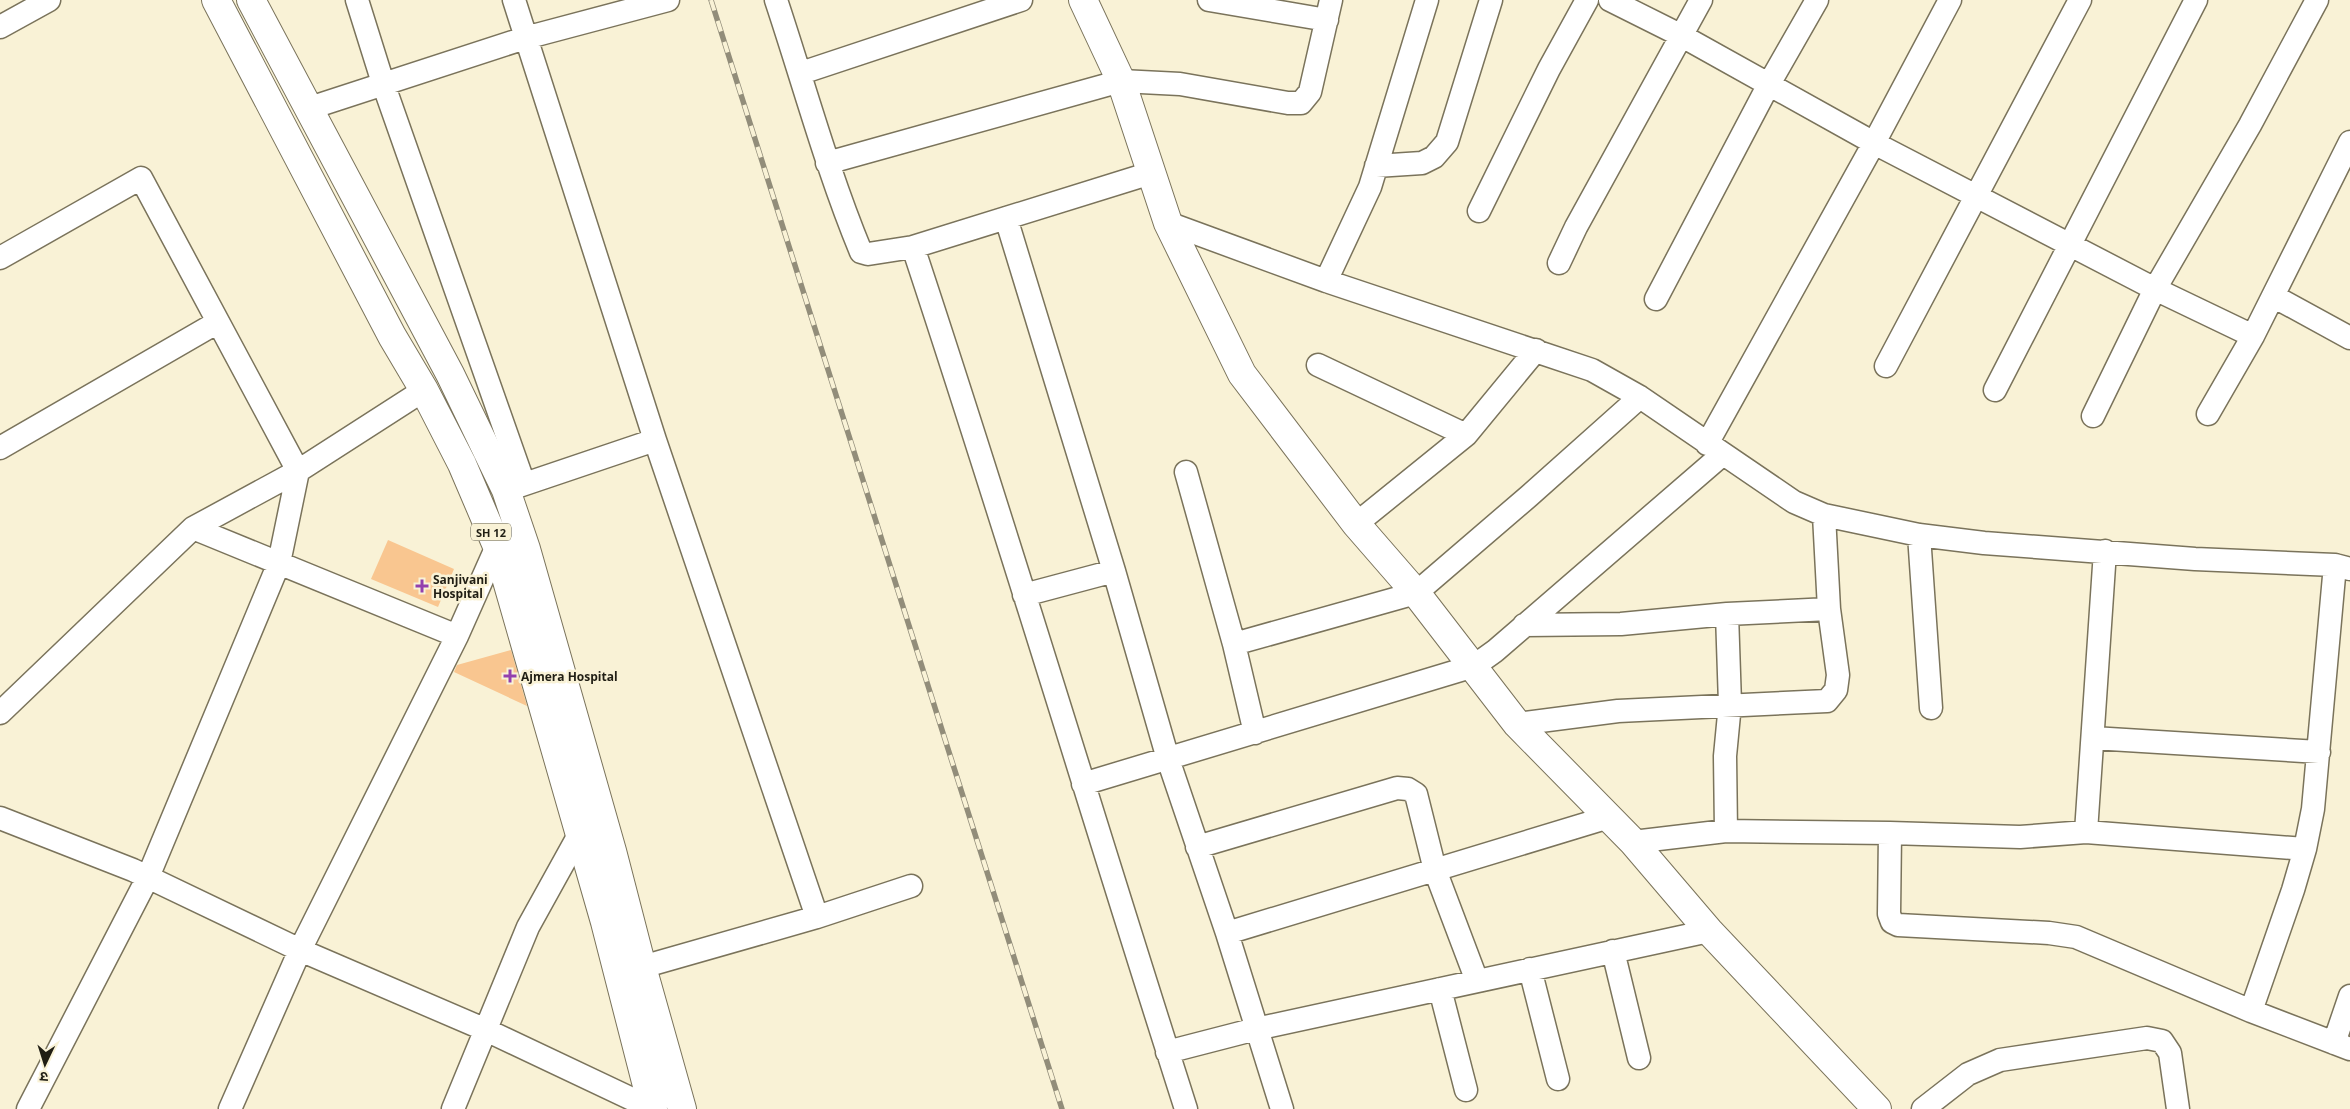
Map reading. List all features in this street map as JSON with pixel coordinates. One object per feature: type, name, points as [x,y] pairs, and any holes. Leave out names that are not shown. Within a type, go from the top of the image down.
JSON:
[{"type":"main road","name":"SH 12","points":[[216,0],[392,336],[424,390],[462,464],[498,546],[580,833],[650,1108]]},
{"type":"main road","name":"SH 12","points":[[251,0],[450,374],[515,487],[526,549],[610,842],[642,967],[682,1109]]},
{"type":"main road","points":[[1083,0],[1131,81],[1134,116],[1168,223],[1242,374],[1356,524],[1416,593],[1517,724],[1633,842],[1709,931],[1877,1109]]},
{"type":"street","points":[[357,0],[515,487],[655,440]]},
{"type":"street","points":[[514,0],[655,440],[817,918]]},
{"type":"street","points":[[310,108],[525,38],[668,0]]},
{"type":"street","points":[[776,0],[801,73],[827,163],[861,252],[868,254],[914,247],[1151,173]]},
{"type":"street","points":[[801,73],[1021,0]]},
{"type":"street","points":[[827,163],[1131,81],[1180,84],[1288,103],[1301,103],[1310,92],[1329,10],[1209,0]]},
{"type":"street","points":[[1326,280],[1370,185],[1427,0]]},
{"type":"street","points":[[1370,185],[1422,164],[1434,157],[1447,142],[1491,0]]},
{"type":"street","points":[[1479,210],[1549,69],[1587,0]]},
{"type":"street","points":[[1610,0],[1682,36],[1874,143],[2155,289],[2253,336]]},
{"type":"street","points":[[1560,263],[1576,227],[1702,0]]},
{"type":"street","points":[[1656,299],[1769,84],[1817,0]]},
{"type":"street","points":[[1083,784],[1474,666],[1495,651],[1524,625],[1715,449],[1725,409],[1874,143],[1950,0]]},
{"type":"street","points":[[1886,366],[1978,196],[2080,0]]},
{"type":"street","points":[[1995,390],[2196,0]]},
{"type":"street","points":[[2093,416],[2155,289],[2245,133],[2317,0]]},
{"type":"street","points":[[0,27],[46,1]]},
{"type":"street","points":[[2208,414],[2253,336],[2350,142]]},
{"type":"street","points":[[0,258],[141,178],[298,471],[279,563],[148,877],[28,1109]]},
{"type":"street","points":[[1006,218],[1114,571],[1168,759],[1227,933],[1282,1109]]},
{"type":"street","points":[[1168,223],[1326,280],[1592,370],[1640,397],[1794,502],[1824,515],[1918,535],[1984,542],[2195,559],[2342,567],[2313,809],[2305,849],[2251,1011]]},
{"type":"street","points":[[914,247],[984,458],[1024,595],[1186,1109]]},
{"type":"street","points":[[2273,296],[2350,338]]},
{"type":"street","points":[[0,448],[218,322]]},
{"type":"street","points":[[1356,524],[1466,435],[1536,350]]},
{"type":"street","points":[[1318,365],[1466,435]]},
{"type":"street","points":[[0,713],[193,528],[298,471],[424,390]]},
{"type":"street","points":[[1234,644],[1416,593],[1640,397]]},
{"type":"street","points":[[1186,472],[1234,644],[1256,733]]},
{"type":"street","points":[[1517,724],[1618,712],[1730,704],[1827,701],[1836,690],[1838,676],[1829,609],[1824,515]]},
{"type":"street","points":[[193,528],[457,636]]},
{"type":"street","points":[[1918,535],[1931,708]]},
{"type":"street","points":[[230,1109],[300,950],[457,636],[498,546]]},
{"type":"street","points":[[2086,832],[2105,551]]},
{"type":"street","points":[[1024,595],[1114,571]]},
{"type":"street","points":[[1524,625],[1621,624],[1726,614],[1829,609]]},
{"type":"street","points":[[1726,614],[1730,704],[1724,756],[1726,832]]},
{"type":"street","points":[[2093,738],[2319,752]]},
{"type":"street","points":[[1197,847],[1397,788],[1408,789],[1416,794],[1435,870],[1477,981]]},
{"type":"street","points":[[1227,933],[1609,817]]},
{"type":"street","points":[[0,818],[148,877],[300,950],[486,1030],[650,1108]]},
{"type":"street","points":[[1633,842],[1726,832],[1890,833],[2020,837],[2086,832],[2305,849]]},
{"type":"street","points":[[453,1109],[528,927],[580,833]]},
{"type":"street","points":[[1890,833],[1889,914],[1892,922],[1898,925],[2076,937],[2251,1011],[2342,1046],[2350,996]]},
{"type":"street","points":[[642,967],[817,918],[911,886]]},
{"type":"street","points":[[1167,1052],[1256,1029],[1709,931]]},
{"type":"street","points":[[1613,951],[1639,1058]]},
{"type":"street","points":[[1530,969],[1558,1079]]},
{"type":"street","points":[[1440,989],[1466,1090]]},
{"type":"street","points":[[1922,1109],[1968,1074],[2000,1060],[2147,1038],[2162,1041],[2170,1053],[2178,1109]]},
{"type":"building","points":[[388,540],[454,569],[438,607],[371,579]]},
{"type":"building","points":[[511,650],[527,706],[454,672],[457,665]]},
{"type":"railway","points":[[711,0],[1062,1109]]},
{"type":"place","name":"Sanjivani Hospital","points":[[422,586]]},
{"type":"place","name":"Ajmera Hospital","points":[[510,676]]}]
